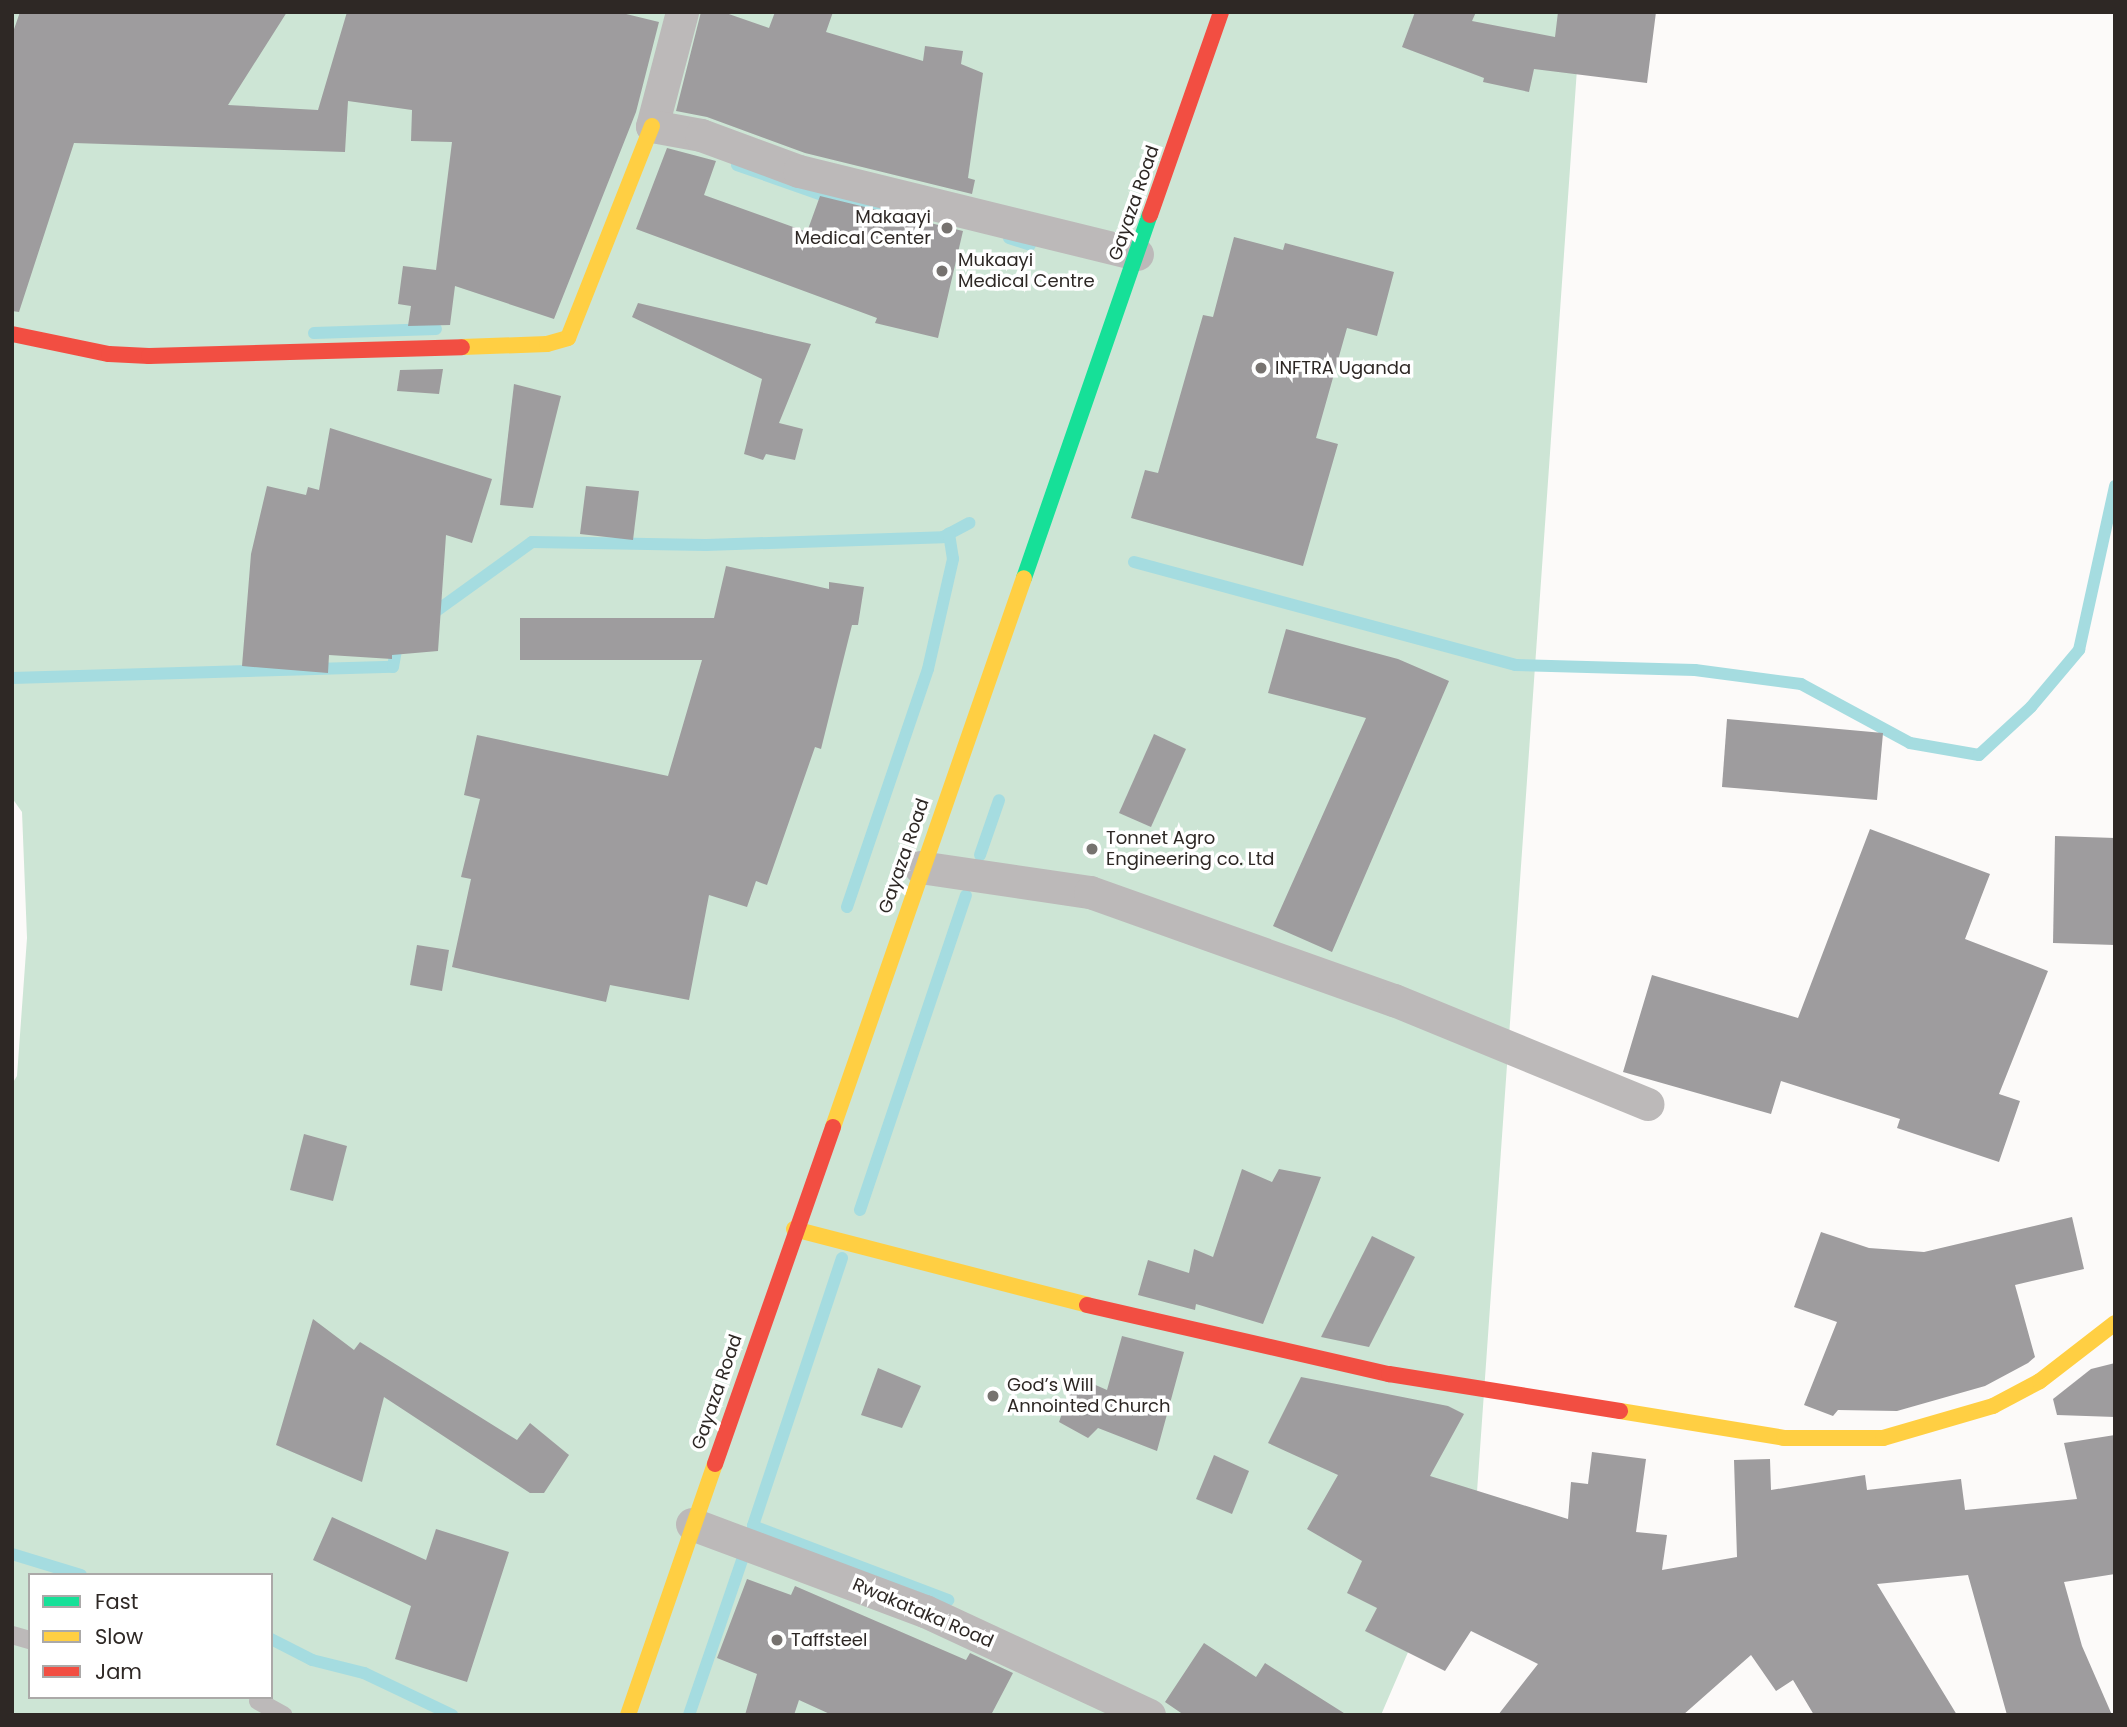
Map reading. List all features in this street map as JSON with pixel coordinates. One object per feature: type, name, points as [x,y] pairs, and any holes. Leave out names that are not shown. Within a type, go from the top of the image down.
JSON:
[{"type":"street","points":[[12,334],[109,354],[149,356],[547,344],[568,338],[579,318],[652,126],[682,12]]},
{"type":"street","name":"Gayaza Road","points":[[628,1715],[691,1524],[1221,12]]},
{"type":"street","points":[[652,126],[701,135],[799,171],[1137,254]]},
{"type":"street","points":[[920,867],[1090,892],[1394,1000],[1647,1104]]},
{"type":"street","points":[[794,1229],[1181,1329],[1376,1372],[1784,1438],[1883,1438],[1993,1406],[2040,1381],[2115,1323]]},
{"type":"street","name":"Rwakataka Road","points":[[691,1524],[925,1611],[1149,1715]]},
{"type":"lane","points":[[258,1701],[283,1715]]},
{"type":"green space","points":[[12,12],[1581,12],[1477,1492],[1381,1715],[12,1715],[12,1084],[17,1076],[27,938],[22,812],[12,798]]},
{"type":"building","points":[[20,12],[287,12],[228,105],[318,110],[347,12],[618,12],[659,22],[636,112],[554,319],[455,286],[450,325],[408,326],[411,306],[398,304],[403,266],[436,270],[452,142],[411,141],[412,110],[348,101],[345,152],[74,143],[19,312],[12,311],[12,35]]},
{"type":"building","points":[[701,12],[723,12],[769,28],[775,12],[833,12],[826,32],[923,61],[925,46],[963,51],[961,64],[983,73],[968,178],[975,180],[972,194],[805,153],[707,117],[676,111]]},
{"type":"building","points":[[1415,12],[1476,12],[1472,21],[1555,37],[1558,12],[1656,12],[1647,83],[1534,69],[1529,92],[1483,82],[1484,78],[1402,47]]},
{"type":"building","points":[[667,148],[716,161],[704,195],[807,232],[820,196],[963,231],[938,338],[875,323],[877,318],[636,229]]},
{"type":"building","points":[[1234,237],[1283,250],[1285,243],[1394,272],[1377,336],[1347,328],[1316,438],[1338,444],[1303,566],[1131,518],[1145,470],[1158,473],[1203,315],[1213,317]]},
{"type":"building","points":[[638,303],[811,344],[779,423],[803,429],[795,460],[766,454],[763,460],[744,454],[762,379],[632,317]]},
{"type":"building","points":[[443,369],[439,394],[397,391],[400,370]]},
{"type":"building","points":[[514,384],[561,396],[533,508],[500,505]]},
{"type":"building","points":[[330,428],[492,479],[472,543],[446,535],[438,651],[392,655],[392,659],[329,655],[328,673],[242,666],[251,554],[267,486],[306,495],[308,487],[319,490]]},
{"type":"building","points":[[586,486],[639,491],[633,540],[580,534]]},
{"type":"building","points":[[726,566],[829,589],[829,582],[864,587],[858,625],[852,625],[821,749],[815,747],[767,885],[756,881],[747,907],[709,895],[689,1000],[610,985],[606,1002],[452,967],[471,879],[461,877],[480,799],[464,795],[477,735],[668,776],[702,660],[520,660],[520,618],[714,618]]},
{"type":"building","points":[[1286,629],[1398,659],[1449,681],[1332,952],[1273,926],[1366,718],[1268,693]]},
{"type":"building","points":[[1727,719],[1883,733],[1877,800],[1722,787]]},
{"type":"building","points":[[1154,734],[1186,749],[1151,827],[1119,813]]},
{"type":"building","points":[[1870,829],[1990,874],[1965,939],[2048,971],[1999,1094],[2020,1101],[1999,1162],[1897,1128],[1900,1119],[1781,1081],[1771,1114],[1623,1072],[1652,975],[1798,1018]]},
{"type":"building","points":[[2055,836],[2115,838],[2115,945],[2053,943]]},
{"type":"building","points":[[417,945],[449,950],[442,991],[410,985]]},
{"type":"building","points":[[304,1134],[347,1146],[333,1201],[290,1190]]},
{"type":"building","points":[[1242,1169],[1272,1182],[1279,1169],[1321,1177],[1263,1324],[1196,1304],[1195,1310],[1138,1295],[1148,1260],[1189,1273],[1194,1249],[1213,1257]]},
{"type":"building","points":[[2072,1217],[2084,1269],[2015,1285],[2035,1357],[2028,1363],[1985,1386],[1897,1411],[1838,1410],[1833,1416],[1804,1405],[1837,1322],[1794,1307],[1821,1232],[1869,1248],[1924,1252]]},
{"type":"building","points":[[1372,1236],[1415,1257],[1369,1347],[1321,1337]]},
{"type":"building","points":[[313,1319],[354,1350],[360,1342],[517,1440],[530,1423],[569,1455],[544,1493],[530,1493],[384,1397],[362,1482],[276,1445]]},
{"type":"building","points":[[1122,1336],[1184,1352],[1157,1451],[1098,1428],[1088,1438],[1059,1422],[1075,1376],[1107,1390]]},
{"type":"building","points":[[2115,1363],[2115,1417],[2057,1415],[2053,1399],[2091,1369]]},
{"type":"building","points":[[878,1368],[921,1386],[902,1428],[861,1415]]},
{"type":"building","points":[[1301,1377],[1448,1406],[1464,1414],[1430,1476],[1568,1519],[1571,1482],[1588,1484],[1592,1452],[1646,1459],[1636,1532],[1667,1535],[1662,1570],[1737,1557],[1734,1460],[1770,1459],[1771,1490],[1865,1475],[1867,1490],[1961,1479],[1965,1510],[2077,1499],[2064,1443],[2115,1435],[2115,1574],[2064,1582],[2082,1646],[2112,1715],[2007,1715],[1968,1575],[1877,1584],[1957,1715],[1814,1715],[1793,1680],[1776,1691],[1751,1655],[1683,1715],[1498,1715],[1538,1664],[1471,1631],[1445,1671],[1365,1631],[1377,1608],[1347,1593],[1362,1561],[1307,1529],[1338,1475],[1268,1443]]},
{"type":"building","points":[[1214,1455],[1249,1471],[1232,1514],[1196,1499]]},
{"type":"building","points":[[332,1517],[426,1560],[436,1529],[509,1552],[467,1682],[395,1659],[411,1606],[313,1560]]},
{"type":"building","points":[[747,1579],[791,1595],[795,1586],[966,1660],[970,1653],[1013,1673],[991,1715],[832,1715],[799,1700],[794,1715],[745,1715],[757,1674],[717,1658]]},
{"type":"building","points":[[1204,1643],[1256,1677],[1265,1663],[1347,1715],[1184,1715],[1165,1702]]},
{"type":"waterway","points":[[737,165],[856,207],[883,206]]},
{"type":"waterway","points":[[1009,238],[1030,245]]},
{"type":"waterway","points":[[314,333],[436,329]]},
{"type":"waterway","points":[[1134,562],[1515,665],[1695,670],[1801,684],[1910,743],[1979,755],[2031,707],[2079,650],[2115,486]]},
{"type":"waterway","points":[[428,617],[532,542],[706,545],[943,537],[969,523]]},
{"type":"waterway","points":[[847,907],[928,669],[953,559],[949,533]]},
{"type":"waterway","points":[[12,678],[393,667],[398,640]]},
{"type":"waterway","points":[[980,855],[999,800]]},
{"type":"waterway","points":[[860,1210],[966,895]]},
{"type":"waterway","points":[[842,1258],[753,1526],[948,1600]]},
{"type":"waterway","points":[[12,1554],[74,1573]]},
{"type":"waterway","points":[[689,1715],[744,1554],[753,1557]]},
{"type":"waterway","points":[[273,1640],[312,1660],[364,1673],[452,1715]]},
{"type":"traffic: fast","points":[[1024,578],[1150,215]]},
{"type":"traffic: slow","points":[[462,347],[547,344],[568,338],[652,126]]},
{"type":"traffic: slow","points":[[833,1127],[1024,578]]},
{"type":"traffic: slow","points":[[794,1229],[1087,1305]]},
{"type":"traffic: slow","points":[[1620,1411],[1784,1438],[1883,1438],[1993,1406],[2040,1381],[2115,1323]]},
{"type":"traffic: slow","points":[[628,1715],[715,1464]]},
{"type":"traffic: jam","points":[[1150,215],[1221,12]]},
{"type":"traffic: jam","points":[[12,334],[109,354],[149,356],[462,347]]},
{"type":"traffic: jam","points":[[715,1464],[833,1127]]},
{"type":"traffic: jam","points":[[1087,1305],[1389,1374],[1620,1411]]},
{"type":"place","name":"Makaayi Medical Center","points":[[947,228]]},
{"type":"place","name":"Mukaayi Medical Centre","points":[[942,271]]},
{"type":"place","name":"INFTRA Uganda","points":[[1261,368]]},
{"type":"place","name":"Tonnet Agro Engineering co. Ltd","points":[[1092,849]]},
{"type":"place","name":"God’s Will Annointed Church","points":[[993,1396]]},
{"type":"place","name":"Taffsteel","points":[[777,1640]]}]
